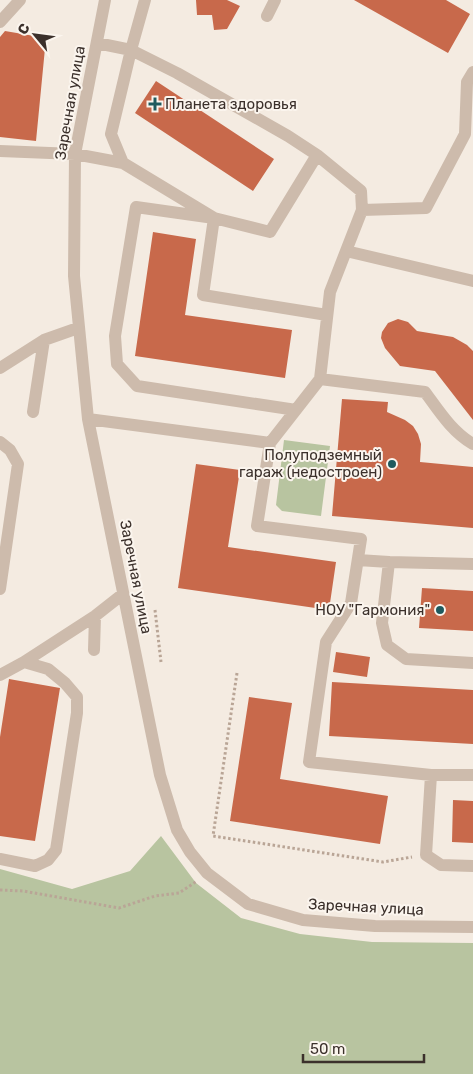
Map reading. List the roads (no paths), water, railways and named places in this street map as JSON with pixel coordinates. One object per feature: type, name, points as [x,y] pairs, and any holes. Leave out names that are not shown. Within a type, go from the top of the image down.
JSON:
[{"type":"street","points":[[0,22],[20,0]]},
{"type":"street","name":"Заречная улица","points":[[105,0],[75,154],[74,276],[78,328],[88,419],[160,775],[177,830],[190,852],[208,873],[248,904],[303,920],[375,926],[473,927]]},
{"type":"street","points":[[123,163],[111,134],[145,0]]},
{"type":"street","points":[[267,16],[276,0]]},
{"type":"street","points":[[97,43],[131,50],[288,136],[317,155],[361,191],[362,210],[330,292],[320,379],[270,443],[257,526],[361,539],[351,603],[326,642],[309,762],[431,775],[473,775]]},
{"type":"street","points":[[362,210],[426,208],[465,134],[468,82],[473,72]]},
{"type":"street","points":[[0,151],[75,154],[123,163],[214,218]]},
{"type":"street","points":[[296,410],[137,386],[117,364],[115,336],[136,206],[214,218],[270,232],[317,155]]},
{"type":"street","points":[[214,218],[203,295],[327,316]]},
{"type":"street","points":[[346,251],[473,281]]},
{"type":"street","points":[[0,368],[44,340],[78,328]]},
{"type":"street","points":[[33,412],[44,340]]},
{"type":"street","points":[[320,379],[425,392],[452,427],[463,438],[473,444]]},
{"type":"street","points":[[88,419],[270,443]]},
{"type":"street","points":[[0,442],[10,450],[18,464],[0,590]]},
{"type":"street","points":[[358,560],[473,564]]},
{"type":"street","points":[[389,562],[382,623],[388,645],[406,659],[473,663]]},
{"type":"street","points":[[0,675],[24,662],[95,616],[123,594]]},
{"type":"street","points":[[94,650],[95,616]]},
{"type":"street","points":[[0,860],[35,866],[48,860],[56,850],[77,713],[77,697],[65,683],[48,670],[24,662]]},
{"type":"street","points":[[431,775],[426,855],[441,866],[473,866]]},
{"type":"place","name":"Планета здоровья","points":[[155,104]]},
{"type":"place","name":"Полуподземный гараж (недостроен)","points":[[392,464]]},
{"type":"place","name":"НОУ \"Гармония\"","points":[[440,610]]}]
